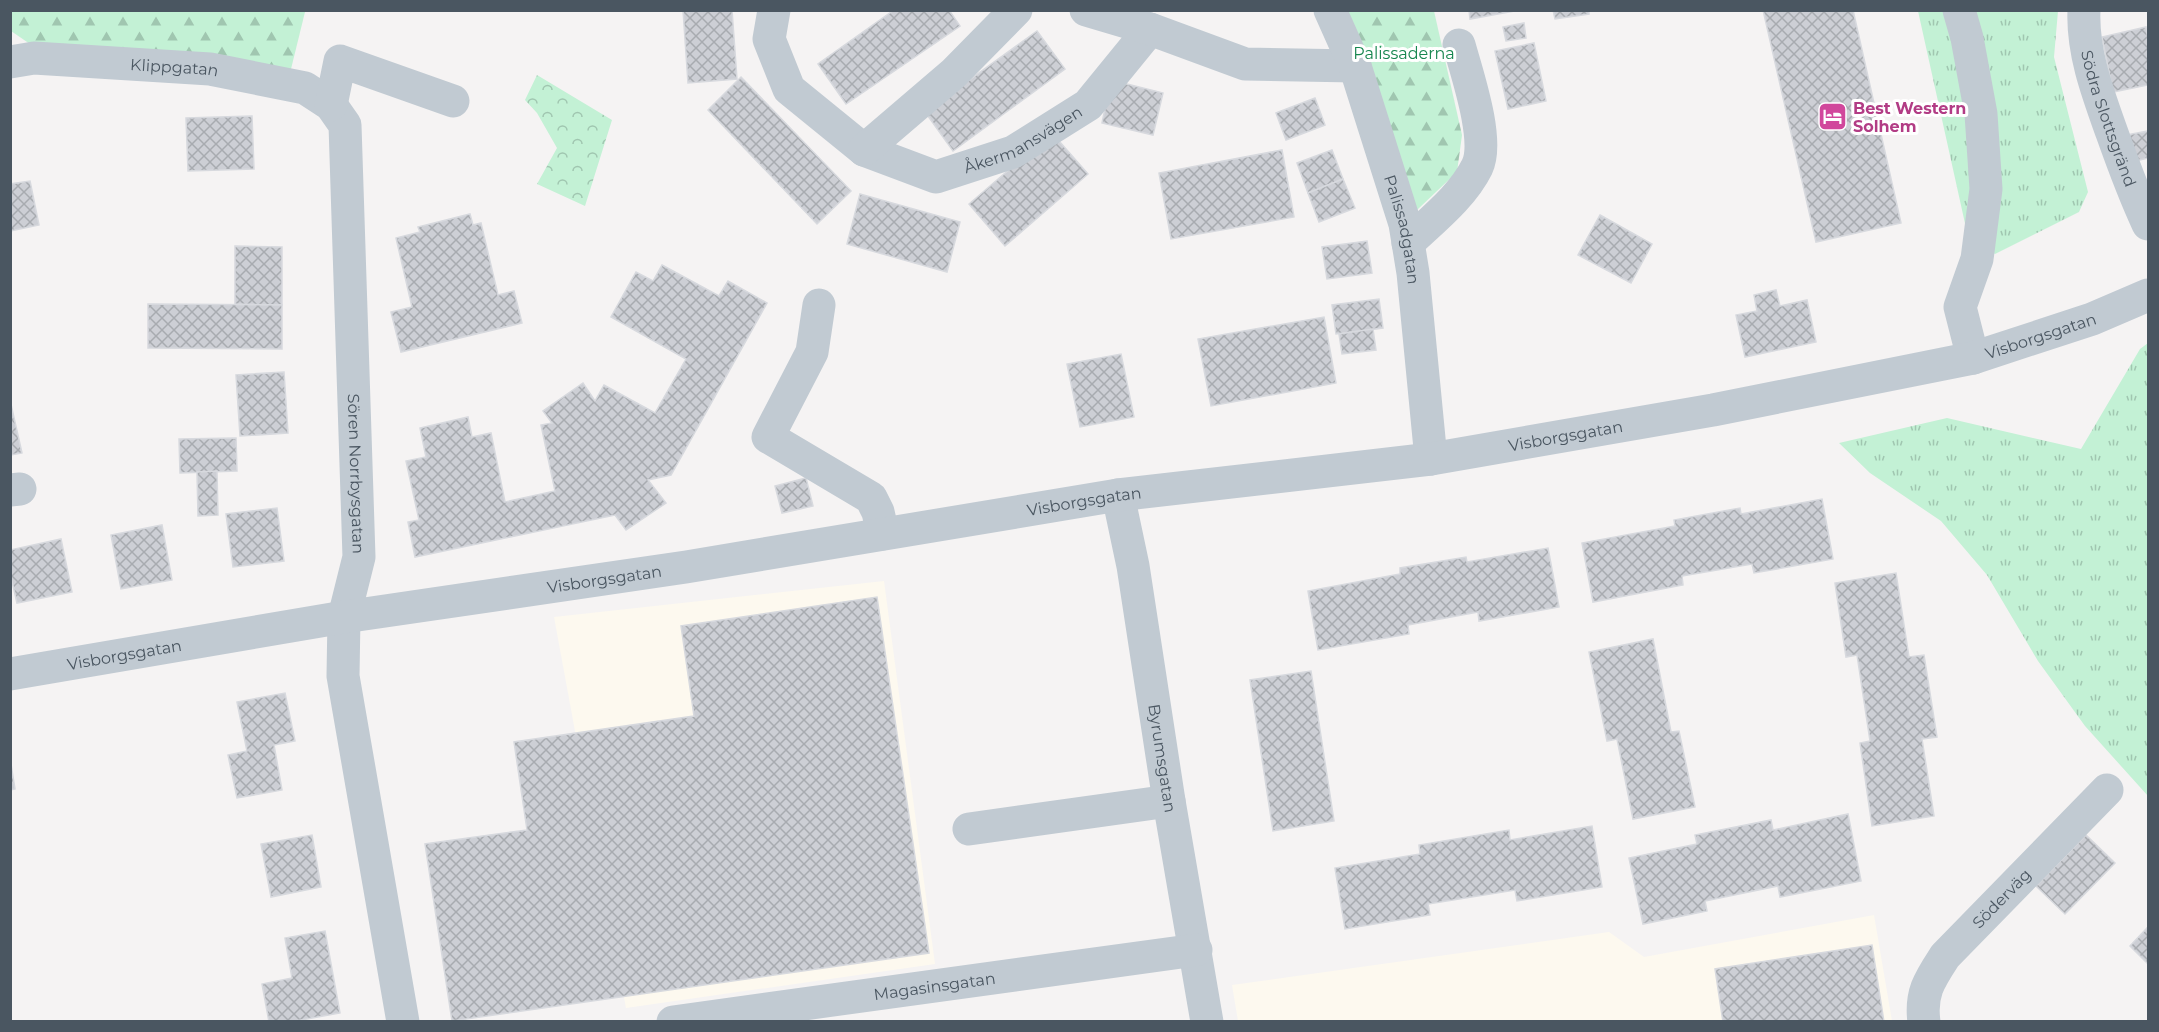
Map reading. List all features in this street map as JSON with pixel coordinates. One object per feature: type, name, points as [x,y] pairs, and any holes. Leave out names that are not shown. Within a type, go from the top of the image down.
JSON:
[{"type":"street","name":"Åkermansvägen","points":[[774,10],[769,39],[789,89],[864,150],[936,177],[1013,152],[1088,105],[1150,29]]},
{"type":"street","points":[[864,150],[954,72],[1016,10]]},
{"type":"street","points":[[1086,10],[1150,29],[1245,64],[1355,66]]},
{"type":"street","name":"Palissadgatan","points":[[1330,10],[1355,66],[1405,224],[1413,273],[1431,459]]},
{"type":"street","points":[[1959,10],[1967,38],[1981,114],[1986,189],[1977,259],[1960,307],[1973,358]]},
{"type":"street","name":"Södra Slottsgränd","points":[[2084,10],[2083,22],[2093,80],[2133,193],[2148,224]]},
{"type":"street","points":[[1408,243],[1462,190],[1478,165],[1482,134],[1459,45]]},
{"type":"street","name":"Klippgatan","points":[[10,62],[34,58],[210,69],[305,88],[331,105]]},
{"type":"street","points":[[331,105],[340,61],[453,101]]},
{"type":"street","name":"Sören Norrbysgatan","points":[[331,105],[345,125],[358,557],[344,617],[343,676],[403,1022]]},
{"type":"street","name":"Visborgsgatan","points":[[10,674],[344,617],[686,567],[1118,495],[1431,459],[1713,410],[1973,358],[2092,319],[2148,295]]},
{"type":"street","points":[[819,305],[812,352],[768,437],[871,498],[878,513],[883,534]]},
{"type":"street","name":"Byrumsgatan","points":[[1118,495],[1142,621],[1168,801],[1207,1022]]},
{"type":"street","name":"Söderväg","points":[[1924,1022],[1923,995],[1945,956],[2107,790]]},
{"type":"street","points":[[969,829],[1168,801]]},
{"type":"street","name":"Magasinsgatan","points":[[673,1022],[1196,950]]},
{"type":"shaded area","points":[[884,581],[935,964],[626,1008],[554,617]]},
{"type":"shaded area","points":[[1874,915],[1892,1021],[1238,1021],[1232,985],[1609,932],[1644,957]]},
{"type":"green space","points":[[304,10],[291,69],[30,44],[11,31],[10,11]]},
{"type":"green space","name":"Palissaderna","points":[[1348,11],[1434,11],[1462,135],[1457,172],[1417,210]]},
{"type":"green space","points":[[1918,11],[2058,11],[2054,57],[2088,192],[2079,212],[1995,254],[1968,237]]},
{"type":"green space","points":[[537,75],[612,120],[585,206],[537,184],[557,148],[537,113],[525,100]]},
{"type":"green space","points":[[2148,343],[2148,796],[2085,726],[2038,661],[1987,575],[1941,521],[1870,473],[1839,443],[1947,418],[2081,449],[2140,349]]},
{"type":"building","points":[[683,10],[732,10],[737,79],[688,83]]},
{"type":"building","points":[[894,10],[949,10],[960,26],[846,104],[818,64]]},
{"type":"building","points":[[1469,10],[1520,10],[1470,19]]},
{"type":"building","points":[[1553,10],[1589,10],[1589,14],[1555,19]]},
{"type":"building","name":"Best Western Solhem","points":[[1763,10],[1853,10],[1901,223],[1816,242]]},
{"type":"building","points":[[1524,23],[1526,38],[1506,41],[1503,27]]},
{"type":"building","points":[[2146,27],[2148,85],[2113,92],[2102,37]]},
{"type":"building","points":[[1037,31],[1065,69],[953,151],[925,112]]},
{"type":"building","points":[[1534,43],[1546,101],[1508,109],[1495,51]]},
{"type":"building","points":[[741,77],[851,191],[817,224],[708,110]]},
{"type":"building","points":[[1111,80],[1163,93],[1153,135],[1102,123]]},
{"type":"building","points":[[1315,98],[1325,125],[1286,140],[1276,113]]},
{"type":"building","points":[[252,116],[254,169],[188,171],[186,118]]},
{"type":"building","points":[[2148,131],[2148,158],[2128,163],[2121,136]]},
{"type":"building","points":[[1052,133],[1088,174],[1005,246],[969,204]]},
{"type":"building","points":[[1282,150],[1294,217],[1171,239],[1159,173]]},
{"type":"building","points":[[1332,150],[1343,179],[1308,193],[1297,163]]},
{"type":"building","points":[[1343,179],[1355,208],[1319,222],[1308,193]]},
{"type":"building","points":[[30,181],[39,225],[10,231],[10,184]]},
{"type":"building","points":[[860,194],[960,222],[947,272],[847,244]]},
{"type":"building","points":[[470,214],[473,225],[481,223],[498,295],[514,291],[522,323],[401,352],[391,312],[412,307],[396,238],[420,232],[418,227]]},
{"type":"building","points":[[1600,215],[1652,244],[1631,283],[1578,255]]},
{"type":"building","points":[[1367,241],[1372,273],[1327,279],[1322,247]]},
{"type":"building","points":[[235,246],[282,247],[282,305],[235,304]]},
{"type":"building","points":[[662,265],[719,296],[728,281],[767,303],[671,475],[648,480],[666,503],[626,530],[615,515],[415,557],[408,522],[419,520],[406,461],[426,457],[420,428],[468,417],[472,437],[491,433],[505,502],[555,491],[541,425],[552,423],[543,411],[583,383],[595,401],[604,385],[655,413],[686,359],[611,317],[636,272],[653,281]]},
{"type":"building","points":[[1776,290],[1780,306],[1807,300],[1816,342],[1745,357],[1736,315],[1757,311],[1754,295]]},
{"type":"building","points":[[1379,299],[1383,328],[1336,334],[1332,305]]},
{"type":"building","points":[[148,304],[282,305],[282,349],[148,348]]},
{"type":"building","points":[[1324,317],[1336,383],[1211,406],[1198,339]]},
{"type":"building","points":[[1373,329],[1376,350],[1342,354],[1339,334]]},
{"type":"building","points":[[1121,354],[1134,417],[1080,427],[1067,364]]},
{"type":"building","points":[[284,372],[288,433],[240,436],[236,375]]},
{"type":"building","points":[[10,400],[22,453],[10,455]]},
{"type":"building","points":[[236,438],[237,471],[180,473],[179,439]]},
{"type":"building","points":[[217,471],[218,515],[198,516],[197,472]]},
{"type":"building","points":[[806,478],[813,506],[782,513],[775,486]]},
{"type":"building","points":[[1822,499],[1833,559],[1754,573],[1752,564],[1682,576],[1683,585],[1593,602],[1582,543],[1675,526],[1674,520],[1740,508],[1741,514]]},
{"type":"building","points":[[277,508],[284,561],[233,567],[226,514]]},
{"type":"building","points":[[162,525],[172,580],[121,589],[111,535]]},
{"type":"building","points":[[61,539],[72,592],[17,603],[10,573],[10,550]]},
{"type":"building","points":[[1548,548],[1559,607],[1479,621],[1478,612],[1408,625],[1409,634],[1318,650],[1308,591],[1400,574],[1400,568],[1466,557],[1467,562]]},
{"type":"building","points":[[1896,573],[1909,657],[1924,655],[1937,737],[1922,739],[1934,816],[1872,826],[1860,743],[1870,741],[1857,655],[1846,657],[1835,583]]},
{"type":"building","points":[[877,597],[929,953],[452,1021],[425,844],[527,830],[514,742],[694,716],[681,626]]},
{"type":"building","points":[[1653,639],[1671,732],[1679,731],[1695,807],[1633,819],[1617,739],[1607,741],[1589,652]]},
{"type":"building","points":[[1311,671],[1334,821],[1273,831],[1250,680]]},
{"type":"building","points":[[285,693],[295,741],[274,745],[282,790],[237,798],[228,755],[247,751],[237,702]]},
{"type":"building","points":[[10,758],[15,789],[10,790]]},
{"type":"building","points":[[1848,814],[1861,881],[1780,897],[1778,886],[1705,901],[1707,911],[1643,924],[1629,858],[1697,844],[1695,835],[1771,820],[1773,830]]},
{"type":"building","points":[[1592,826],[1602,887],[1517,901],[1515,890],[1428,904],[1430,915],[1345,929],[1335,868],[1420,854],[1419,845],[1509,830],[1510,840]]},
{"type":"building","points":[[312,835],[321,887],[271,897],[261,844]]},
{"type":"building","points":[[2086,835],[2115,863],[2065,914],[2036,886]]},
{"type":"building","points":[[2148,927],[2148,964],[2130,946]]},
{"type":"building","points":[[325,931],[340,1013],[290,1022],[269,1022],[262,984],[292,978],[285,938]]},
{"type":"building","points":[[1872,945],[1884,1022],[1723,1022],[1715,969]]},
{"type":"place","name":"Best Western Solhem","points":[[1832,117]]}]
